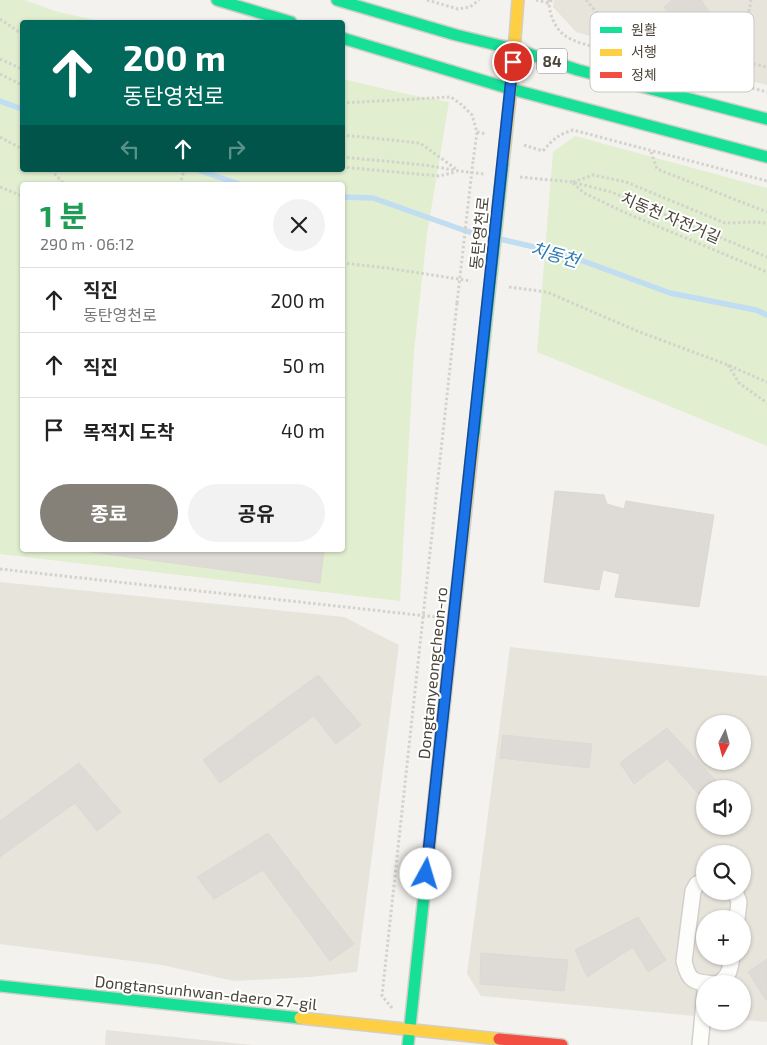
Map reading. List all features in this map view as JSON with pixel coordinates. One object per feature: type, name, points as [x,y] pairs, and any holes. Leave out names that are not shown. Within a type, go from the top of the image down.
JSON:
[{"type":"street","points":[[217,0],[284,20]]},
{"type":"street","name":"84","points":[[337,0],[456,35],[514,49],[590,73]]},
{"type":"street","points":[[511,89],[518,0]]},
{"type":"street","name":"84","points":[[345,39],[511,89],[767,157]]},
{"type":"street","name":"동탄영천로","points":[[488,304],[511,89]]},
{"type":"street","name":"84","points":[[663,92],[767,119]]},
{"type":"street","name":"Dongtanyeongcheon-ro","points":[[408,1045],[488,304]]},
{"type":"street","points":[[696,886],[693,891],[684,962],[686,970],[696,982]]},
{"type":"street","name":"Dongtansunhwan-daero 27-gil","points":[[0,986],[562,1045]]},
{"type":"street","points":[[700,1045],[702,1030]]},
{"type":"path","points":[[426,0],[458,9],[470,7],[479,0]]},
{"type":"path","points":[[534,0],[552,0]]},
{"type":"path","points":[[586,0],[596,12]]},
{"type":"path","points":[[548,1],[551,17],[558,29],[567,38],[590,46]]},
{"type":"path","points":[[0,19],[20,33]]},
{"type":"path","points":[[0,59],[20,68]]},
{"type":"path","points":[[754,65],[767,67]]},
{"type":"path","points":[[0,74],[20,83]]},
{"type":"path","points":[[754,89],[767,92]]},
{"type":"path","points":[[345,103],[451,97],[472,115],[478,132],[457,303],[382,996]]},
{"type":"path","points":[[543,151],[551,141],[561,134],[573,130],[767,181]]},
{"type":"path","points":[[345,136],[420,143],[459,171]]},
{"type":"path","points":[[0,137],[20,148]]},
{"type":"path","points":[[651,151],[657,169],[767,212]]},
{"type":"path","points":[[345,157],[424,165],[459,171]]},
{"type":"path","points":[[345,167],[439,176],[459,171]]},
{"type":"path","points":[[53,172],[62,182]]},
{"type":"path","points":[[767,224],[725,222],[626,182],[593,175],[572,182],[584,194],[767,272]]},
{"type":"path","name":"치동천 자전거길","points":[[572,182],[611,192],[767,257]]},
{"type":"path","points":[[0,187],[20,195]]},
{"type":"path","points":[[345,263],[472,281]]},
{"type":"path","points":[[500,285],[547,292],[637,331],[728,365],[767,382]]},
{"type":"path","points":[[728,365],[739,384],[767,403]]},
{"type":"path","points":[[0,569],[454,619]]},
{"type":"shaded area","points":[[554,0],[767,0],[767,85],[754,82],[754,12],[590,12],[590,36],[576,32],[553,7]]},
{"type":"shaded area","points":[[0,582],[344,617],[399,645],[357,972],[310,977],[234,981],[162,965],[0,944]]},
{"type":"shaded area","points":[[510,647],[767,676],[767,1022],[751,1021],[751,975],[696,975],[696,1016],[481,996],[467,974]]},
{"type":"shaded area","points":[[106,1030],[253,1045],[105,1045]]},
{"type":"green space","points":[[0,0],[24,0],[58,12],[95,20],[20,20],[20,172],[345,172],[345,79],[449,102],[427,234],[414,351],[400,601],[0,554]]},
{"type":"green space","points":[[575,136],[767,188],[767,446],[537,352],[553,152]]},
{"type":"building","points":[[672,0],[701,0],[709,12],[683,12],[681,10],[678,12],[668,12],[664,7]]},
{"type":"building","points":[[555,491],[604,495],[607,504],[624,509],[626,501],[714,515],[699,607],[615,597],[620,574],[603,570],[599,590],[544,582]]},
{"type":"building","points":[[91,552],[324,552],[320,583]]},
{"type":"building","points":[[318,675],[361,725],[336,744],[314,716],[220,783],[203,760]]},
{"type":"building","points":[[667,728],[696,759],[696,770],[706,770],[715,780],[696,780],[696,791],[667,759],[634,784],[620,763]]},
{"type":"building","points":[[503,735],[592,744],[589,768],[500,758]]},
{"type":"building","points":[[79,763],[121,812],[97,831],[75,803],[0,857],[0,821]]},
{"type":"building","points":[[268,833],[354,944],[330,961],[263,870],[214,899],[197,877]]},
{"type":"building","points":[[638,917],[666,960],[648,972],[633,947],[587,977],[575,950]]},
{"type":"building","points":[[481,953],[568,960],[564,991],[480,984]]},
{"type":"building","points":[[767,959],[767,1000],[766,1000],[748,972]]},
{"type":"waterway","name":"치동천","points":[[0,101],[20,108]]},
{"type":"waterway","name":"치동천","points":[[204,172],[233,182]]},
{"type":"waterway","name":"치동천","points":[[345,197],[373,198],[466,231],[564,254],[670,293],[756,310],[767,315]]},
{"type":"traffic: fast","points":[[217,0],[284,20]]},
{"type":"traffic: fast","points":[[337,0],[456,35],[514,49],[590,73]]},
{"type":"traffic: fast","points":[[345,39],[511,89],[767,157]]},
{"type":"traffic: fast","points":[[663,92],[767,119]]},
{"type":"traffic: fast","points":[[488,304],[503,164]]},
{"type":"traffic: fast","points":[[474,436],[488,304]]},
{"type":"traffic: fast","points":[[408,1045],[445,698]]},
{"type":"traffic: fast","points":[[0,986],[300,1018]]},
{"type":"traffic: slow","points":[[503,164],[518,0]]},
{"type":"traffic: slow","points":[[445,698],[474,436]]},
{"type":"traffic: slow","points":[[300,1018],[499,1039]]},
{"type":"traffic: jam","points":[[499,1039],[562,1045]]},
{"type":"route","points":[[426,874],[513,62]]}]
